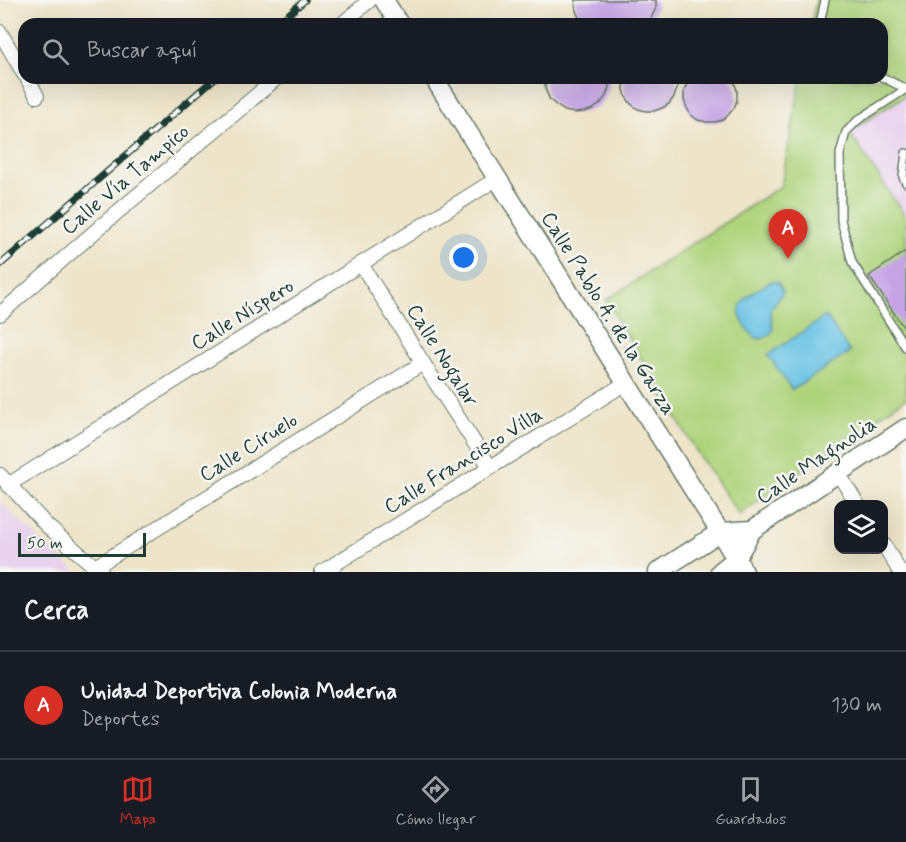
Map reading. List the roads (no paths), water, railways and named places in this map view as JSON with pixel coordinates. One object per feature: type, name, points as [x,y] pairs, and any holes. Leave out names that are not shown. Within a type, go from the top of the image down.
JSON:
[{"type":"street","points":[[349,18],[370,0]]},
{"type":"street","points":[[384,0],[395,18]]},
{"type":"street","points":[[0,32],[18,64]]},
{"type":"street","points":[[30,84],[37,96]]},
{"type":"street","name":"Calle Vía Tampico","points":[[0,314],[271,84]]},
{"type":"street","name":"Calle Pablo A. de la Garza","points":[[438,84],[740,566]]},
{"type":"street","name":"Calle Níspero","points":[[4,480],[361,264],[498,178]]},
{"type":"street","name":"Calle Nogalar","points":[[361,264],[490,467]]},
{"type":"street","name":"Calle Ciruelo","points":[[98,569],[423,363]]},
{"type":"street","name":"Calle Francisco Villa","points":[[322,572],[626,383]]},
{"type":"street","name":"Calle Magnolia","points":[[658,572],[720,532],[752,530],[906,428]]},
{"type":"street","points":[[838,472],[856,500]]},
{"type":"street","points":[[4,480],[47,526],[98,569]]},
{"type":"street","name":"Calle Magnolia","points":[[720,572],[740,566],[752,530]]},
{"type":"street","points":[[888,552],[900,572]]},
{"type":"lane","points":[[821,18],[825,0]]},
{"type":"lane","points":[[888,80],[906,89]]},
{"type":"lane","points":[[906,89],[858,120],[846,132],[840,154],[842,220],[852,262],[906,348]]},
{"type":"lane","points":[[906,153],[903,177],[906,183]]},
{"type":"water","points":[[772,281],[778,282],[783,292],[770,310],[772,332],[759,339],[746,327],[740,315],[740,308],[747,297]]},
{"type":"water","points":[[826,316],[850,352],[792,390],[768,355]]},
{"type":"railway","points":[[284,18],[305,0]]},
{"type":"railway","points":[[0,265],[208,84]]},
{"type":"place","name":"Unidad Deportiva Colonia Moderna","points":[[788,259]]}]
